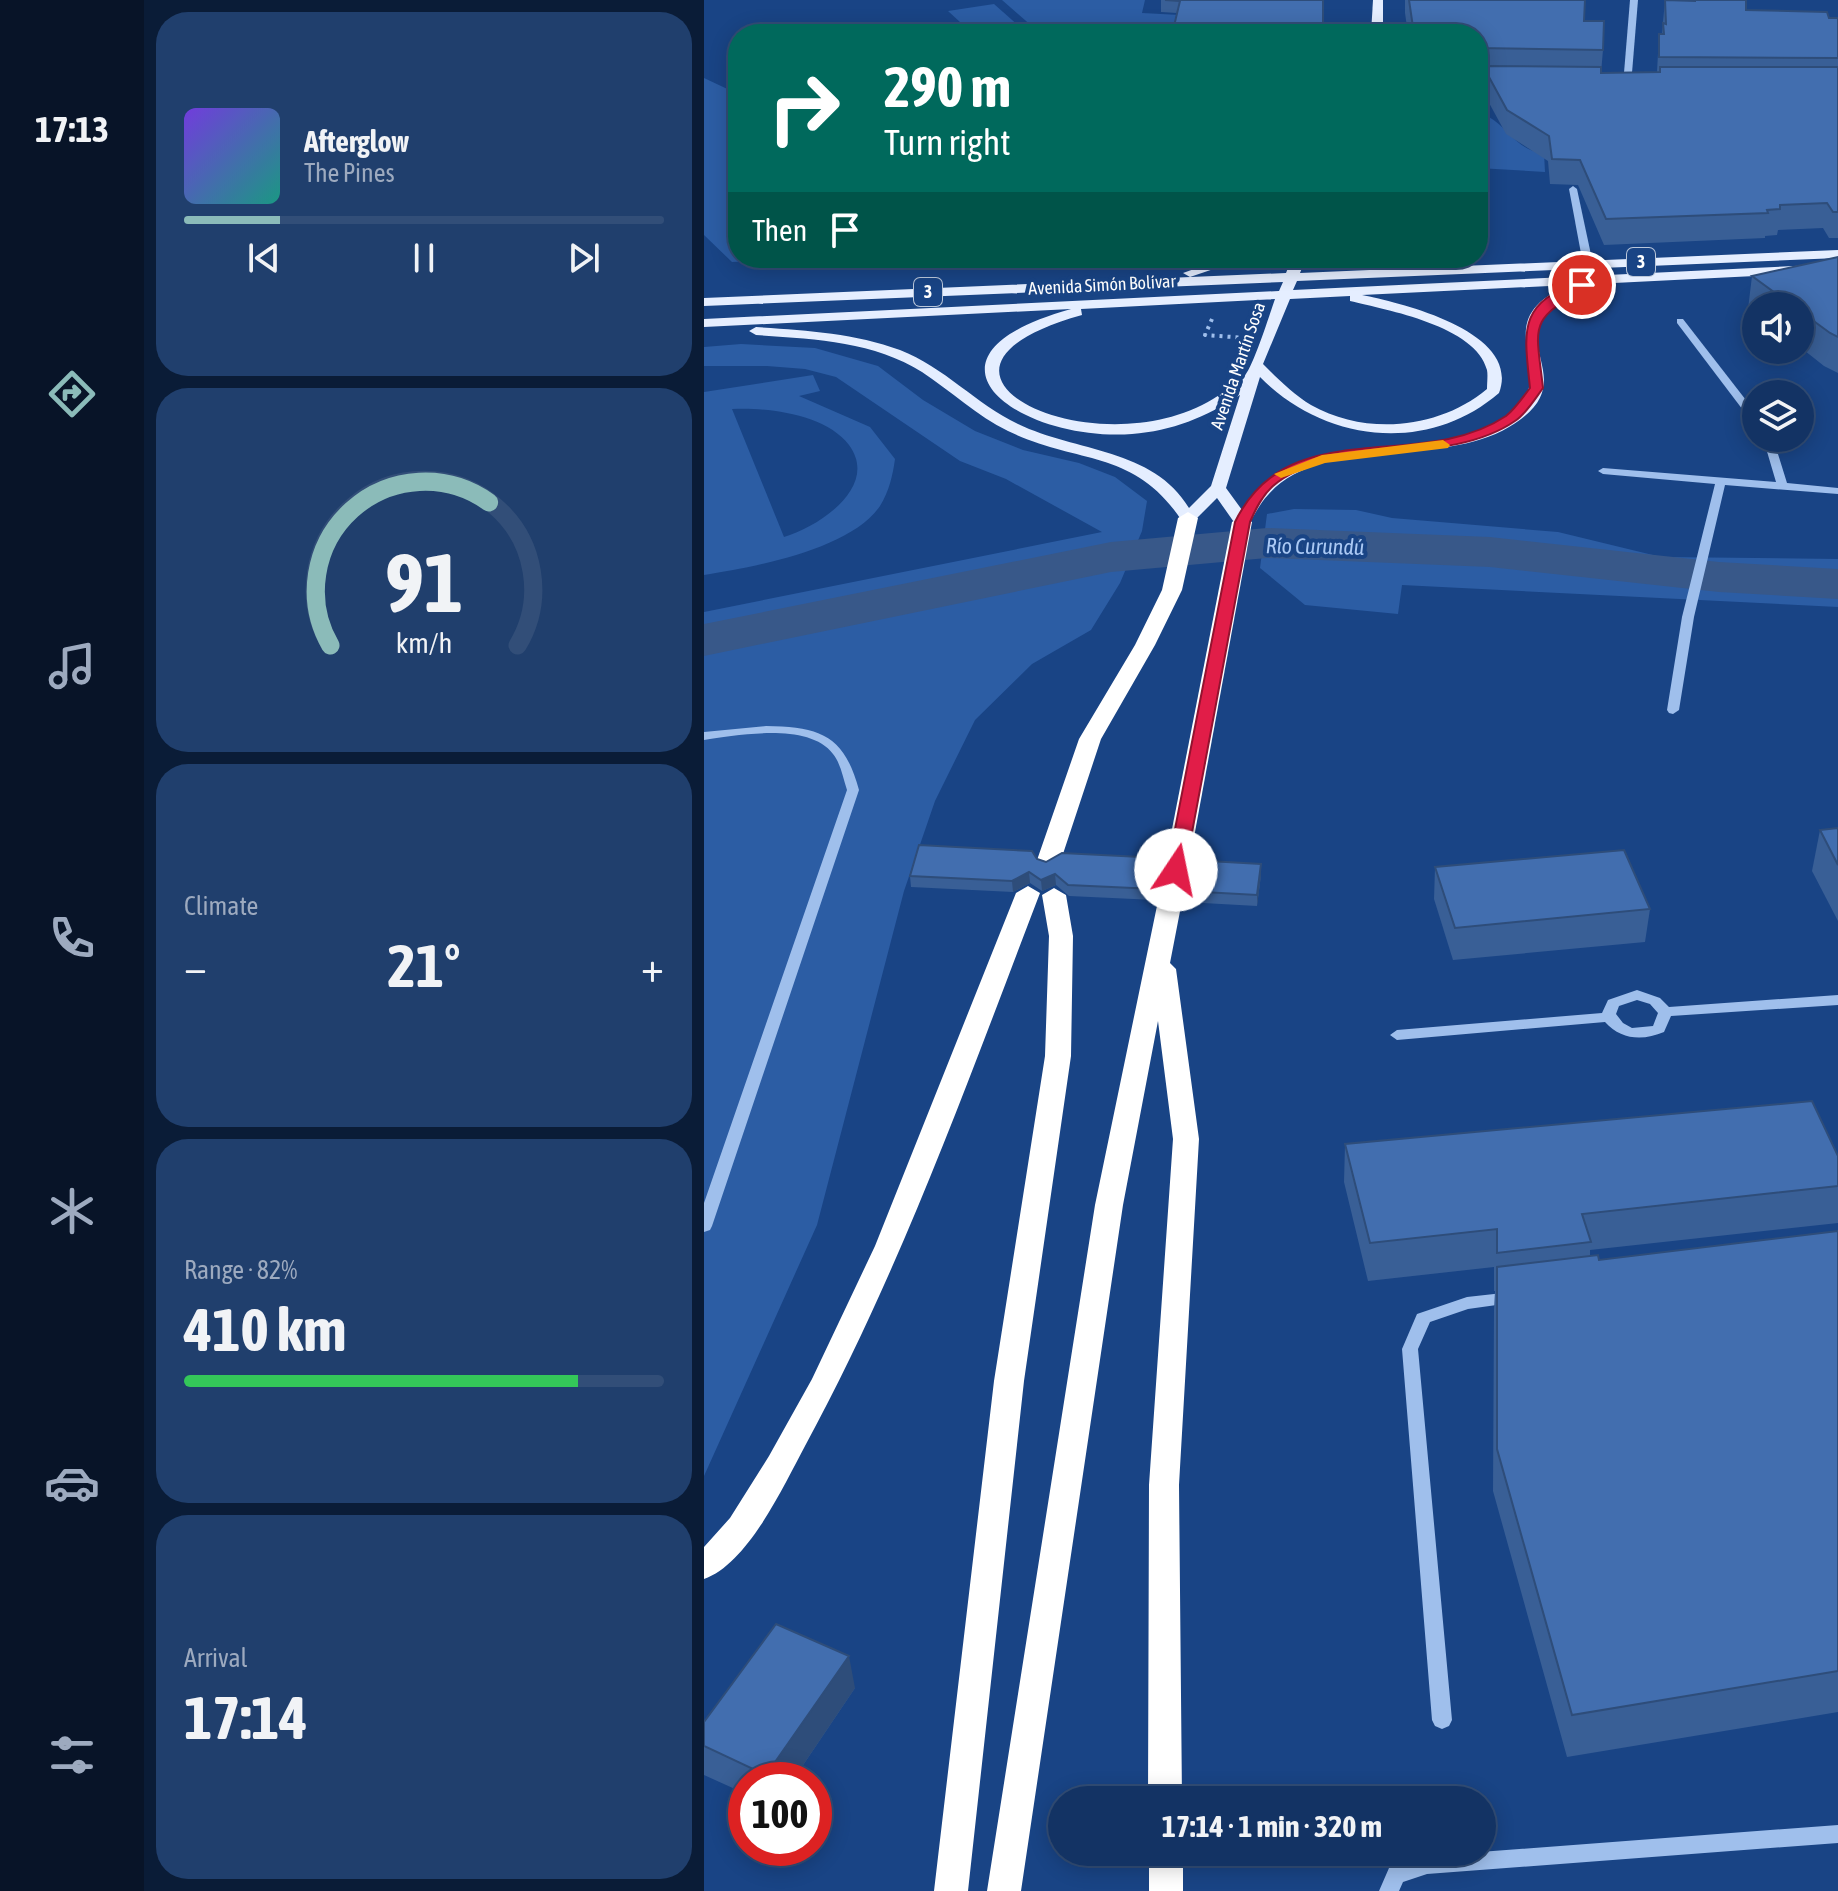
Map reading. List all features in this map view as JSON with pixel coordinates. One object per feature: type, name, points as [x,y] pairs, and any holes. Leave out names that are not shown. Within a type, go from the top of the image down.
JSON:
[{"type":"highway","points":[[1048,863],[1090,739],[1145,645],[1172,590],[1187,520]]},
{"type":"highway","points":[[1176,870],[1242,524]]},
{"type":"highway","points":[[704,1566],[720,1553],[775,1471],[818,1397],[859,1312],[1041,894],[1061,936],[1058,1056],[1009,1381],[951,1891]]},
{"type":"highway","points":[[1004,1891],[1109,1205],[1170,901]]},
{"type":"highway","points":[[1162,947],[1186,1139],[1164,1485],[1165,1786]]},
{"type":"highway","points":[[1166,1866],[1166,1891]]},
{"type":"main road","points":[[1377,24],[1378,0]]},
{"type":"main road","name":"Avenida Simón Bolívar","points":[[1488,267],[1838,254]]},
{"type":"main road","points":[[1151,283],[1204,268]]},
{"type":"main road","name":"Avenida Martín Sosa","points":[[1187,520],[1218,488],[1254,372],[1295,268]]},
{"type":"main road","points":[[1439,268],[1444,269]]},
{"type":"main road","name":"Avenida Simón Bolívar","points":[[704,302],[1473,268]]},
{"type":"main road","name":"Avenida Simón Bolívar","points":[[704,325],[1303,292],[1838,268]]},
{"type":"main road","points":[[1218,488],[1242,524],[1265,485],[1299,466],[1335,457],[1447,444],[1485,433],[1514,417],[1536,388],[1530,331],[1540,310],[1573,289],[1617,278]]},
{"type":"main road","points":[[1146,300],[1068,314],[1024,329],[996,353],[991,366],[994,382],[1006,398],[1033,414],[1074,426],[1112,429],[1152,427],[1188,417],[1218,403],[1254,372],[1303,406],[1328,418],[1365,426],[1421,425],[1451,418],[1479,405],[1494,390],[1496,372],[1486,353],[1447,326],[1395,306],[1303,292]]},
{"type":"main road","points":[[704,325],[830,338],[896,354],[934,372],[1015,429],[1145,472],[1174,492],[1187,520]]},
{"type":"street","points":[[1627,85],[1634,0]]},
{"type":"street","points":[[1612,85],[1642,85]]},
{"type":"street","points":[[1573,189],[1588,264]]},
{"type":"street","points":[[1680,321],[1742,402]]},
{"type":"street","points":[[1772,452],[1782,486]]},
{"type":"street","points":[[1603,471],[1838,491]]},
{"type":"street","points":[[1673,710],[1688,617],[1721,480]]},
{"type":"street","points":[[704,736],[757,729],[793,733],[828,742],[845,763],[853,790],[704,1226]]},
{"type":"street","points":[[1610,1017],[1613,1003],[1627,996],[1646,997],[1666,1012],[1838,1000]]},
{"type":"street","points":[[1397,1035],[1610,1017],[1624,1031],[1643,1034],[1665,1024],[1666,1012]]},
{"type":"street","points":[[1442,1720],[1410,1349],[1423,1318],[1467,1303],[1529,1296]]},
{"type":"street","points":[[1389,1891],[1396,1875],[1427,1865],[1838,1834]]},
{"type":"path","points":[[1205,335],[1268,335]]},
{"type":"shaded area","points":[[1002,0],[1145,0],[1142,13],[1180,15],[1178,24],[1030,24]]},
{"type":"shaded area","points":[[994,4],[1017,24],[962,24],[948,11]]},
{"type":"shaded area","points":[[704,78],[728,89],[728,258],[704,235]]},
{"type":"shaded area","points":[[1488,110],[1489,117],[1521,144],[1544,153],[1545,172],[1488,169]]},
{"type":"shaded area","points":[[741,344],[815,348],[878,366],[923,400],[975,431],[1023,450],[1079,463],[1115,477],[1147,501],[1142,531],[1120,583],[1091,630],[1032,664],[975,720],[935,801],[904,891],[817,1225],[704,1476],[704,612],[1102,532],[1006,479],[960,461],[836,377],[805,369],[704,366],[704,347]]},
{"type":"shaded area","points":[[813,375],[820,391],[799,396],[870,427],[895,459],[890,483],[880,506],[866,521],[824,545],[773,561],[704,575],[704,392]],"holes":[[[732,409],[778,411],[811,419],[839,434],[849,445],[857,461],[857,476],[851,490],[828,515],[784,537]]]},
{"type":"shaded area","points":[[1294,509],[1356,510],[1392,518],[1558,532],[1661,557],[1838,559],[1838,607],[1402,585],[1398,614],[1305,605],[1260,568],[1267,514]]},
{"type":"building","points":[[1165,0],[1323,0],[1323,24],[1174,24],[1180,1]]},
{"type":"building","points":[[1409,0],[1585,0],[1584,21],[1604,21],[1603,50],[1488,48],[1488,24],[1413,24]]},
{"type":"building","points":[[1665,0],[1746,0],[1746,10],[1827,12],[1829,18],[1838,18],[1838,58],[1659,57],[1659,34],[1664,34],[1663,23],[1666,24]]},
{"type":"building","points":[[1488,66],[1601,67],[1601,73],[1660,72],[1660,67],[1838,67],[1838,212],[1833,212],[1827,203],[1780,205],[1780,209],[1767,210],[1768,213],[1606,219],[1580,160],[1552,159],[1549,136],[1507,110],[1488,75]]},
{"type":"building","points":[[1838,257],[1838,337],[1814,321],[1814,292],[1774,292],[1752,276]]},
{"type":"building","points":[[1838,828],[1838,865],[1820,830]]},
{"type":"building","points":[[919,845],[1032,851],[1037,859],[1046,862],[1062,853],[1161,858],[1174,868],[1191,860],[1261,864],[1257,895],[1185,891],[1171,880],[1155,889],[1068,885],[1055,874],[1041,880],[1029,872],[1012,881],[910,876]]},
{"type":"building","points":[[1624,850],[1650,909],[1455,928],[1435,867]]},
{"type":"building","points":[[1812,1101],[1838,1156],[1838,1186],[1582,1214],[1591,1242],[1497,1253],[1497,1229],[1370,1243],[1345,1144]]},
{"type":"building","points":[[1838,1231],[1838,1671],[1572,1715],[1497,1449],[1497,1267],[1598,1255],[1599,1260]]},
{"type":"building","points":[[776,1624],[849,1656],[775,1762],[738,1762],[704,1746],[704,1722]]},
{"type":"waterway","name":"Río Curundú","points":[[704,640],[1111,557],[1267,543],[1490,552],[1719,577],[1838,584]]},
{"type":"slow traffic","points":[[1281,474],[1322,459],[1443,445]]},
{"type":"route","points":[[1176,870],[1242,522],[1254,498],[1269,481],[1299,466],[1361,453],[1447,444],[1485,433],[1514,417],[1528,404],[1538,380],[1530,331],[1534,320],[1547,304],[1582,285]]}]
